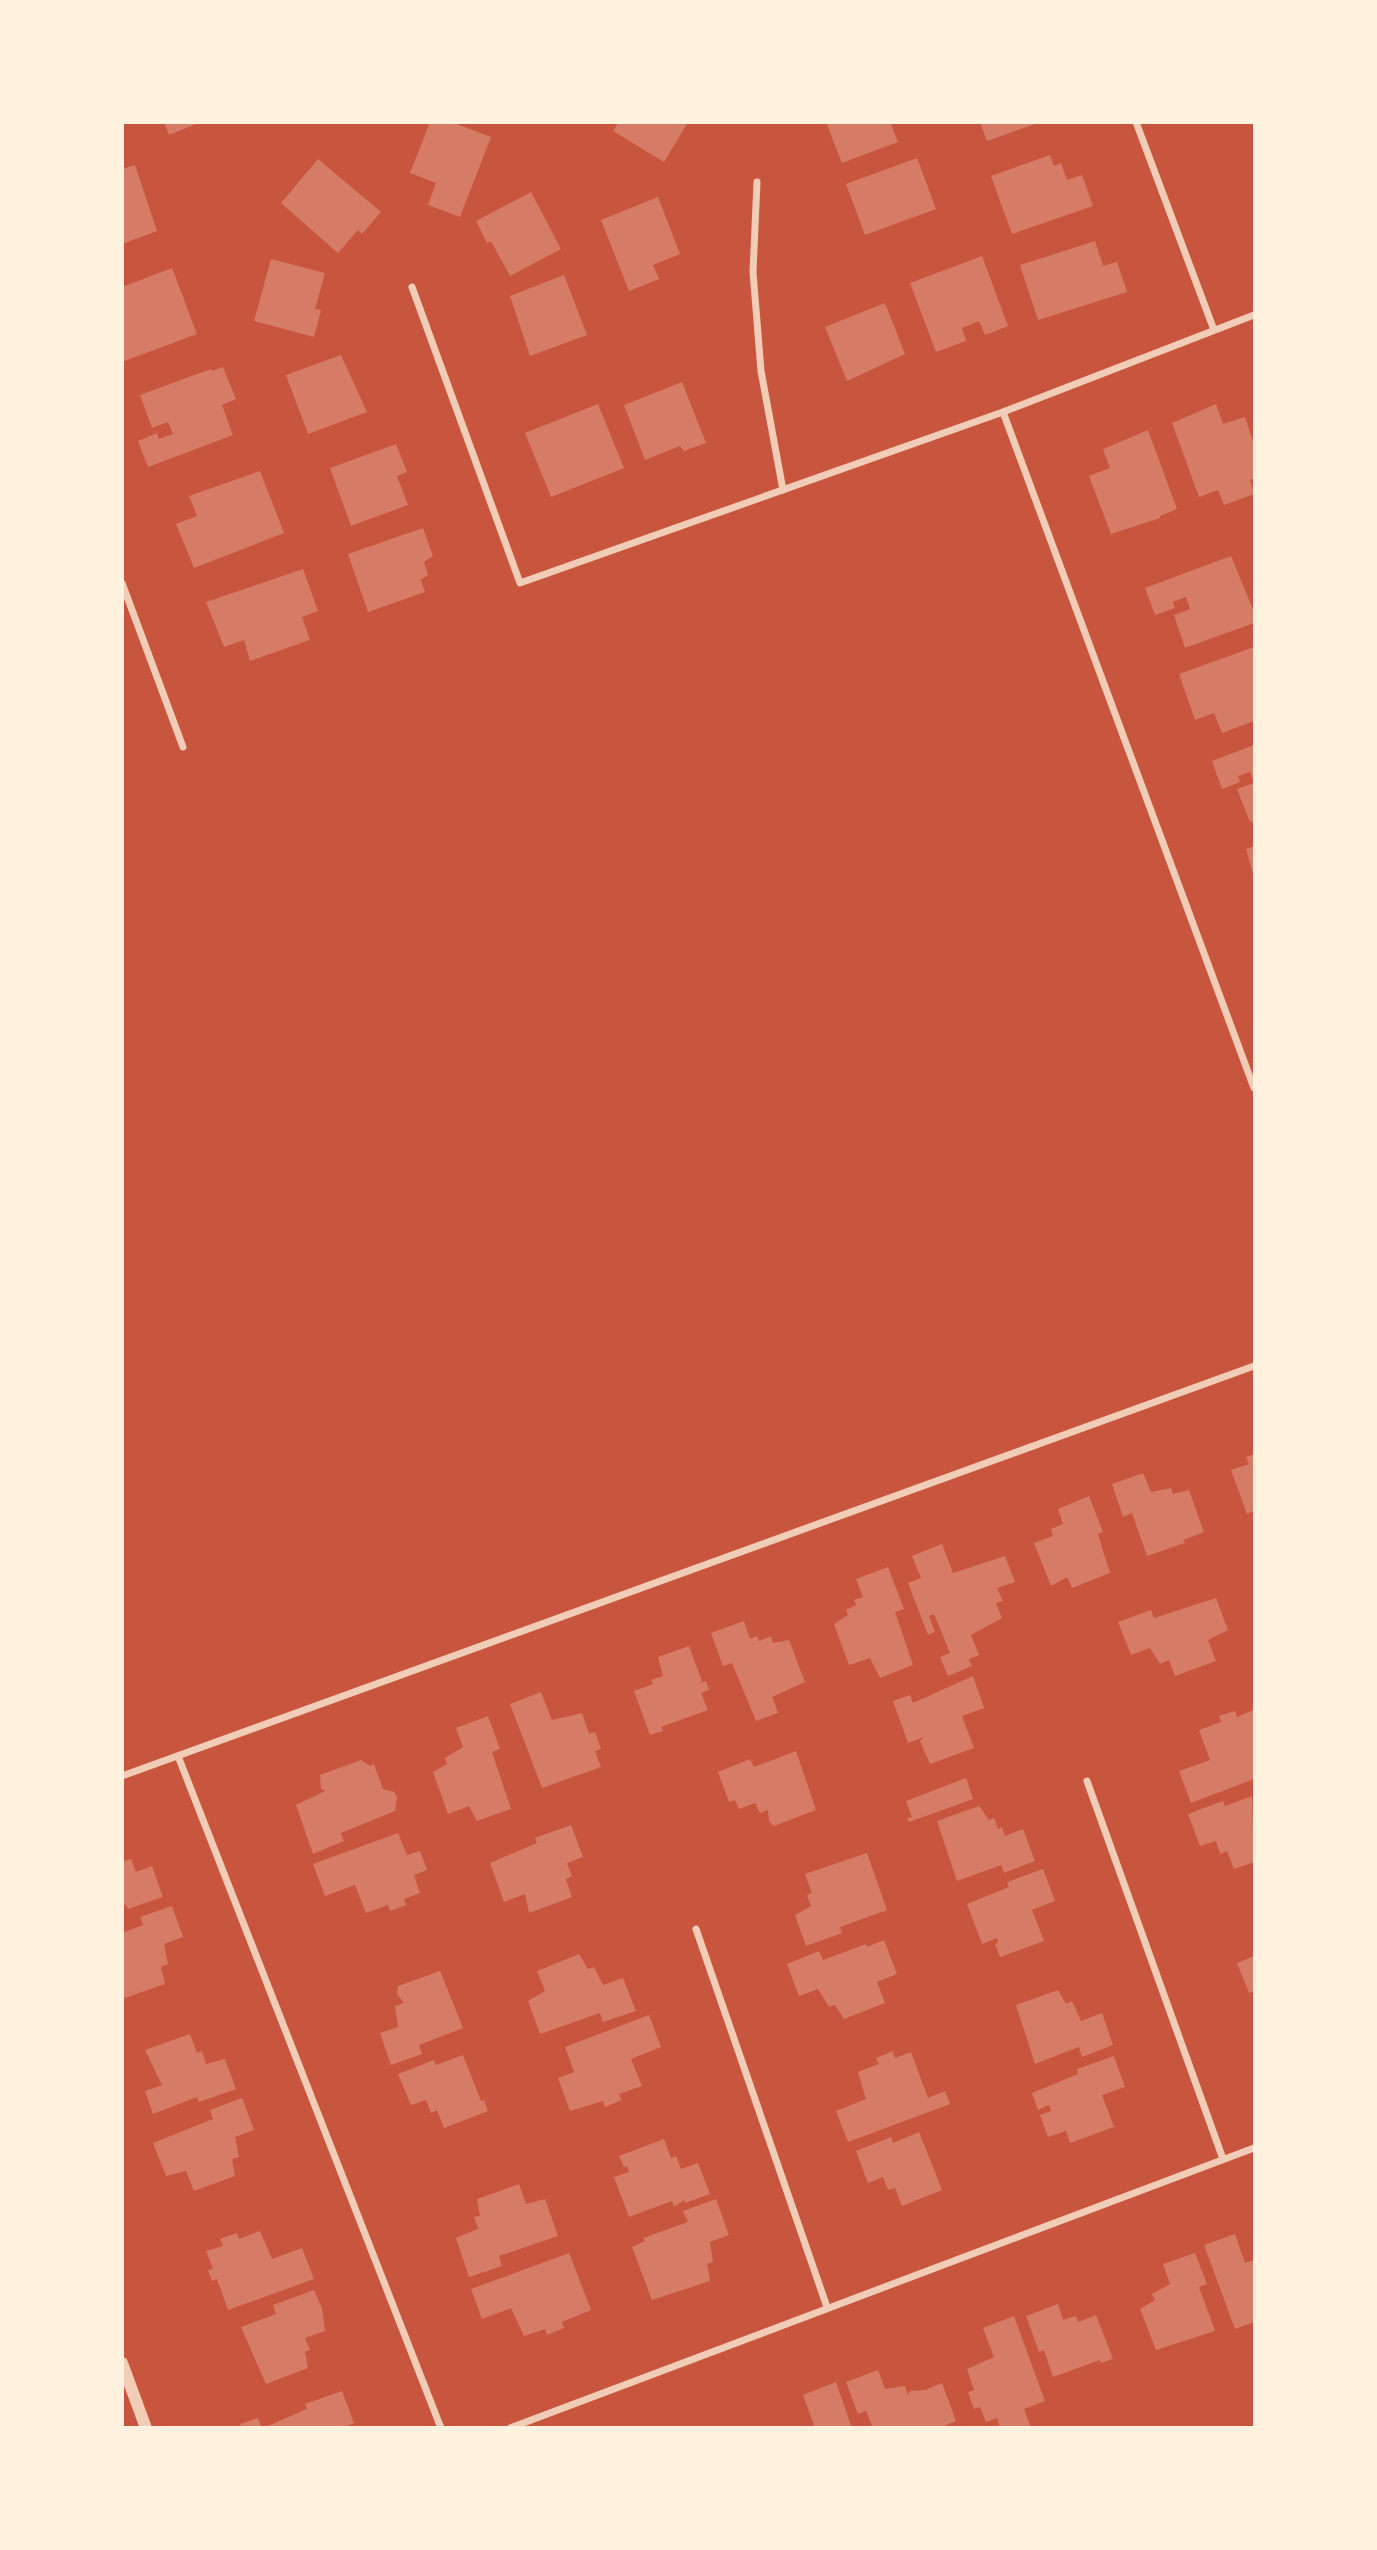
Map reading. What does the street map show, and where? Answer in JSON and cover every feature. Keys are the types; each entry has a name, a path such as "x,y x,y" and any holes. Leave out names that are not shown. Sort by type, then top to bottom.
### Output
{"street":[{"path":"1136,122 1214,330"},
{"path":"757,182 753,272 761,371 783,490"},
{"path":"412,287 520,583 1003,412 1255,315"},
{"path":"1003,412 1255,1088"},
{"path":"122,583 183,747"},
{"path":"122,1776 1255,1366"},
{"path":"178,1756 441,2427"},
{"path":"1087,1781 1223,2159"},
{"path":"696,1929 827,2307"},
{"path":"510,2427 1255,2148"},
{"path":"122,2363 146,2427"}],"building":[{"path":"164,122 198,122 198,123 169,135"},
{"path":"430,122 451,122 491,137 460,217 428,205 436,183 410,173"},
{"path":"619,122 688,122 664,162 613,131"},
{"path":"826,122 890,122 898,142 842,163"},
{"path":"980,122 1038,122 1038,123 987,141"},
{"path":"1050,155 1054,166 1061,163 1067,180 1082,175 1093,206 1012,234 991,176"},
{"path":"917,158 936,209 865,235 846,184"},
{"path":"318,159 381,212 362,234 358,230 338,253 281,203"},
{"path":"135,165 157,231 122,244 122,169"},
{"path":"531,192 561,249 510,276 491,241 487,243 476,221"},
{"path":"658,197 680,254 653,265 659,279 629,291 601,220"},
{"path":"1095,241 1103,266 1117,262 1127,292 1038,320 1020,265"},
{"path":"982,256 1008,326 985,335 979,321 962,328 966,341 936,352 910,283"},
{"path":"271,259 325,273 315,309 321,310 314,337 254,321"},
{"path":"172,268 197,334 122,362 122,287"},
{"path":"564,275 587,335 530,356 510,296"},
{"path":"885,303 905,354 847,381 825,327"},
{"path":"341,355 367,412 308,434 286,375"},
{"path":"223,367 236,399 222,405 233,435 148,467 138,441 157,433 159,439 173,434 168,422 152,428 140,395"},
{"path":"682,382 706,443 684,451 680,446 645,460 624,405"},
{"path":"598,404 624,468 551,497 525,433"},
{"path":"1216,404 1223,424 1245,417 1254,444 1254,478 1250,480 1254,494 1224,505 1218,490 1199,497 1172,423"},
{"path":"1148,430 1177,509 1160,518 1111,534 1089,476 1110,468 1103,449"},
{"path":"396,444 407,472 397,476 408,505 351,526 330,468"},
{"path":"260,471 284,533 194,568 176,524 197,516 189,496"},
{"path":"423,528 433,556 424,562 428,575 421,580 425,592 368,612 348,554"},
{"path":"1231,556 1254,612 1254,623 1185,648 1174,615 1190,609 1186,597 1173,602 1175,608 1155,615 1145,588"},
{"path":"303,569 318,611 302,617 310,640 250,661 244,640 224,647 206,602"},
{"path":"1254,647 1254,721 1222,733 1214,713 1195,720 1179,674"},
{"path":"1254,745 1254,783 1250,772 1238,776 1240,782 1222,789 1212,761"},
{"path":"1254,783 1254,821 1250,822 1237,789"},
{"path":"1254,846 1254,877 1246,849"},
{"path":"1254,1454 1254,1511 1247,1514 1231,1470 1249,1464 1246,1457"},
{"path":"1143,1473 1151,1492 1171,1488 1173,1494 1189,1490 1204,1532 1183,1540 1185,1543 1147,1556 1132,1513 1123,1517 1112,1484"},
{"path":"1089,1496 1103,1532 1098,1534 1110,1573 1072,1588 1067,1577 1051,1586 1034,1543 1053,1536 1051,1529 1063,1524 1058,1509"},
{"path":"942,1544 953,1573 1005,1556 1015,1582 997,1588 1003,1601 996,1603 1002,1618 971,1635 979,1655 969,1659 972,1666 948,1676 940,1657 950,1653 934,1614 929,1616 935,1632 928,1635 908,1583 921,1578 912,1556"},
{"path":"888,1567 904,1609 895,1612 913,1665 880,1678 870,1658 849,1665 834,1624 848,1615 846,1610 856,1605 854,1600 863,1597 856,1579"},
{"path":"1216,1598 1228,1630 1208,1640 1216,1661 1175,1676 1169,1660 1160,1664 1150,1648 1131,1655 1118,1622 1151,1610 1154,1618"},
{"path":"744,1621 750,1639 757,1636 759,1641 771,1636 773,1643 789,1640 805,1682 772,1697 778,1713 756,1721 732,1663 723,1666 711,1633"},
{"path":"689,1646 702,1681 698,1684 706,1681 709,1690 701,1693 708,1710 661,1727 663,1731 650,1735 634,1691 653,1684 651,1680 663,1676 658,1657"},
{"path":"973,1676 984,1708 962,1716 974,1748 930,1764 920,1741 924,1737 908,1743 893,1701 910,1695 913,1703"},
{"path":"541,1692 552,1720 582,1713 589,1734 595,1732 601,1749 595,1751 601,1767 542,1788 510,1704"},
{"path":"1253,1710 1254,1779 1191,1803 1179,1771 1210,1760 1199,1730 1221,1722 1219,1716 1235,1711 1237,1717"},
{"path":"488,1716 500,1749 492,1752 511,1809 477,1821 469,1806 448,1814 433,1772 447,1764 445,1758 463,1747 456,1728"},
{"path":"796,1751 816,1810 774,1826 769,1821 768,1810 760,1813 755,1803 739,1809 735,1800 729,1802 718,1772 750,1759 754,1767"},
{"path":"361,1760 370,1766 374,1764 383,1789 394,1792 397,1797 395,1811 341,1833 344,1841 313,1854 296,1805 325,1791 321,1789 320,1775"},
{"path":"966,1778 973,1799 909,1822 907,1818 912,1817 906,1801"},
{"path":"1252,1796 1254,1862 1234,1869 1227,1851 1220,1854 1216,1841 1200,1846 1188,1814 1223,1801 1225,1806"},
{"path":"979,1806 989,1820 994,1818 998,1829 1002,1827 1005,1836 1023,1829 1035,1861 1004,1873 1001,1865 957,1881 937,1821"},
{"path":"571,1825 583,1857 567,1863 572,1876 566,1879 572,1897 529,1913 525,1894 504,1902 490,1863 537,1843 535,1838"},
{"path":"398,1833 407,1855 420,1851 427,1870 414,1875 420,1893 404,1899 406,1905 390,1911 388,1905 366,1913 355,1885 325,1896 313,1864"},
{"path":"867,1853 887,1910 840,1927 842,1933 806,1946 795,1915 811,1906 807,1895 812,1893 805,1874"},
{"path":"131,1859 136,1872 152,1866 163,1897 128,1909 126,1905 122,1906 122,1862"},
{"path":"1043,1869 1055,1901 1032,1910 1044,1941 1000,1957 995,1944 998,1943 997,1938 982,1944 967,1904 1009,1887 1007,1882"},
{"path":"172,1906 183,1937 164,1944 168,1964 161,1967 165,1984 122,1999 122,1933 143,1925 140,1917"},
{"path":"884,1940 897,1974 877,1982 885,2003 844,2019 835,2005 829,2007 818,1989 799,1996 787,1964 819,1951 823,1960"},
{"path":"579,1954 588,1969 594,1967 603,1985 623,1978 636,2011 603,2022 600,2013 540,2034 528,2001 545,1991 537,1971"},
{"path":"1254,1956 1254,1991 1249,1993 1237,1963"},
{"path":"440,1971 463,2028 419,2045 422,2054 391,2065 380,2033 398,2027 395,2006 404,2003 397,1994 398,1986"},
{"path":"1058,1990 1066,2004 1072,2001 1081,2021 1102,2013 1113,2045 1082,2057 1079,2047 1035,2064 1016,2005"},
{"path":"649,2015 661,2047 631,2059 642,2086 619,2094 622,2100 605,2107 603,2101 570,2111 558,2078 574,2072 565,2047"},
{"path":"190,2034 197,2053 202,2051 206,2064 225,2059 236,2089 199,2102 197,2097 153,2114 145,2091 162,2085 145,2050"},
{"path":"893,2051 895,2058 911,2052 928,2098 945,2091 950,2104 848,2142 836,2111 866,2099 858,2072 879,2064 876,2058"},
{"path":"463,2055 481,2101 484,2100 488,2111 444,2128 437,2110 431,2113 426,2100 411,2105 398,2074 434,2060 436,2065"},
{"path":"1114,2056 1125,2087 1102,2095 1114,2127 1070,2143 1066,2131 1048,2137 1040,2115 1051,2111 1049,2105 1038,2110 1032,2093 1078,2074 1077,2069"},
{"path":"242,2098 254,2130 235,2137 239,2157 232,2159 235,2176 194,2191 186,2171 166,2176 153,2143 213,2119 210,2110"},
{"path":"919,2132 942,2190 902,2206 895,2188 888,2190 883,2177 868,2183 856,2151 891,2137 893,2143"},
{"path":"664,2139 671,2158 676,2156 681,2169 698,2163 710,2194 685,2203 684,2200 674,2207 672,2201 629,2217 614,2177 629,2172 619,2156"},
{"path":"519,2184 526,2204 545,2199 558,2236 499,2256 502,2266 469,2277 456,2238 478,2229 474,2217 480,2216 477,2199"},
{"path":"716,2199 729,2235 710,2242 713,2262 707,2264 710,2281 652,2300 632,2247 645,2241 643,2238 688,2222 683,2211"},
{"path":"260,2231 272,2259 302,2248 314,2279 228,2310 217,2279 212,2281 208,2270 213,2269 206,2251 223,2246 220,2239 237,2233 239,2239"},
{"path":"1235,2234 1245,2263 1254,2260 1254,2322 1235,2329 1204,2245"},
{"path":"569,2253 591,2310 562,2322 564,2328 547,2335 545,2329 524,2336 511,2308 482,2319 471,2289"},
{"path":"1195,2253 1207,2284 1199,2287 1215,2331 1156,2350 1140,2309 1155,2300 1152,2294 1170,2284 1163,2264"},
{"path":"314,2290 322,2308 325,2331 305,2338 310,2350 305,2351 308,2368 266,2384 241,2327 276,2314 273,2305"},
{"path":"1058,2304 1063,2320 1076,2316 1078,2322 1096,2315 1113,2359 1101,2363 1100,2360 1053,2377 1044,2350 1039,2352 1026,2316"},
{"path":"1014,2316 1045,2401 1024,2409 1031,2428 1000,2428 997,2418 986,2422 980,2407 974,2409 968,2392 974,2390 967,2369 994,2357 983,2328"},
{"path":"878,2370 885,2389 905,2386 908,2395 910,2391 925,2390 942,2383 956,2421 939,2428 873,2428 866,2411 858,2414 846,2382"},
{"path":"836,2382 852,2428 808,2428 814,2425 803,2395"},
{"path":"342,2391 354,2423 342,2428 263,2428 307,2409 305,2404"},
{"path":"258,2418 262,2428 242,2428 240,2424"}]}
